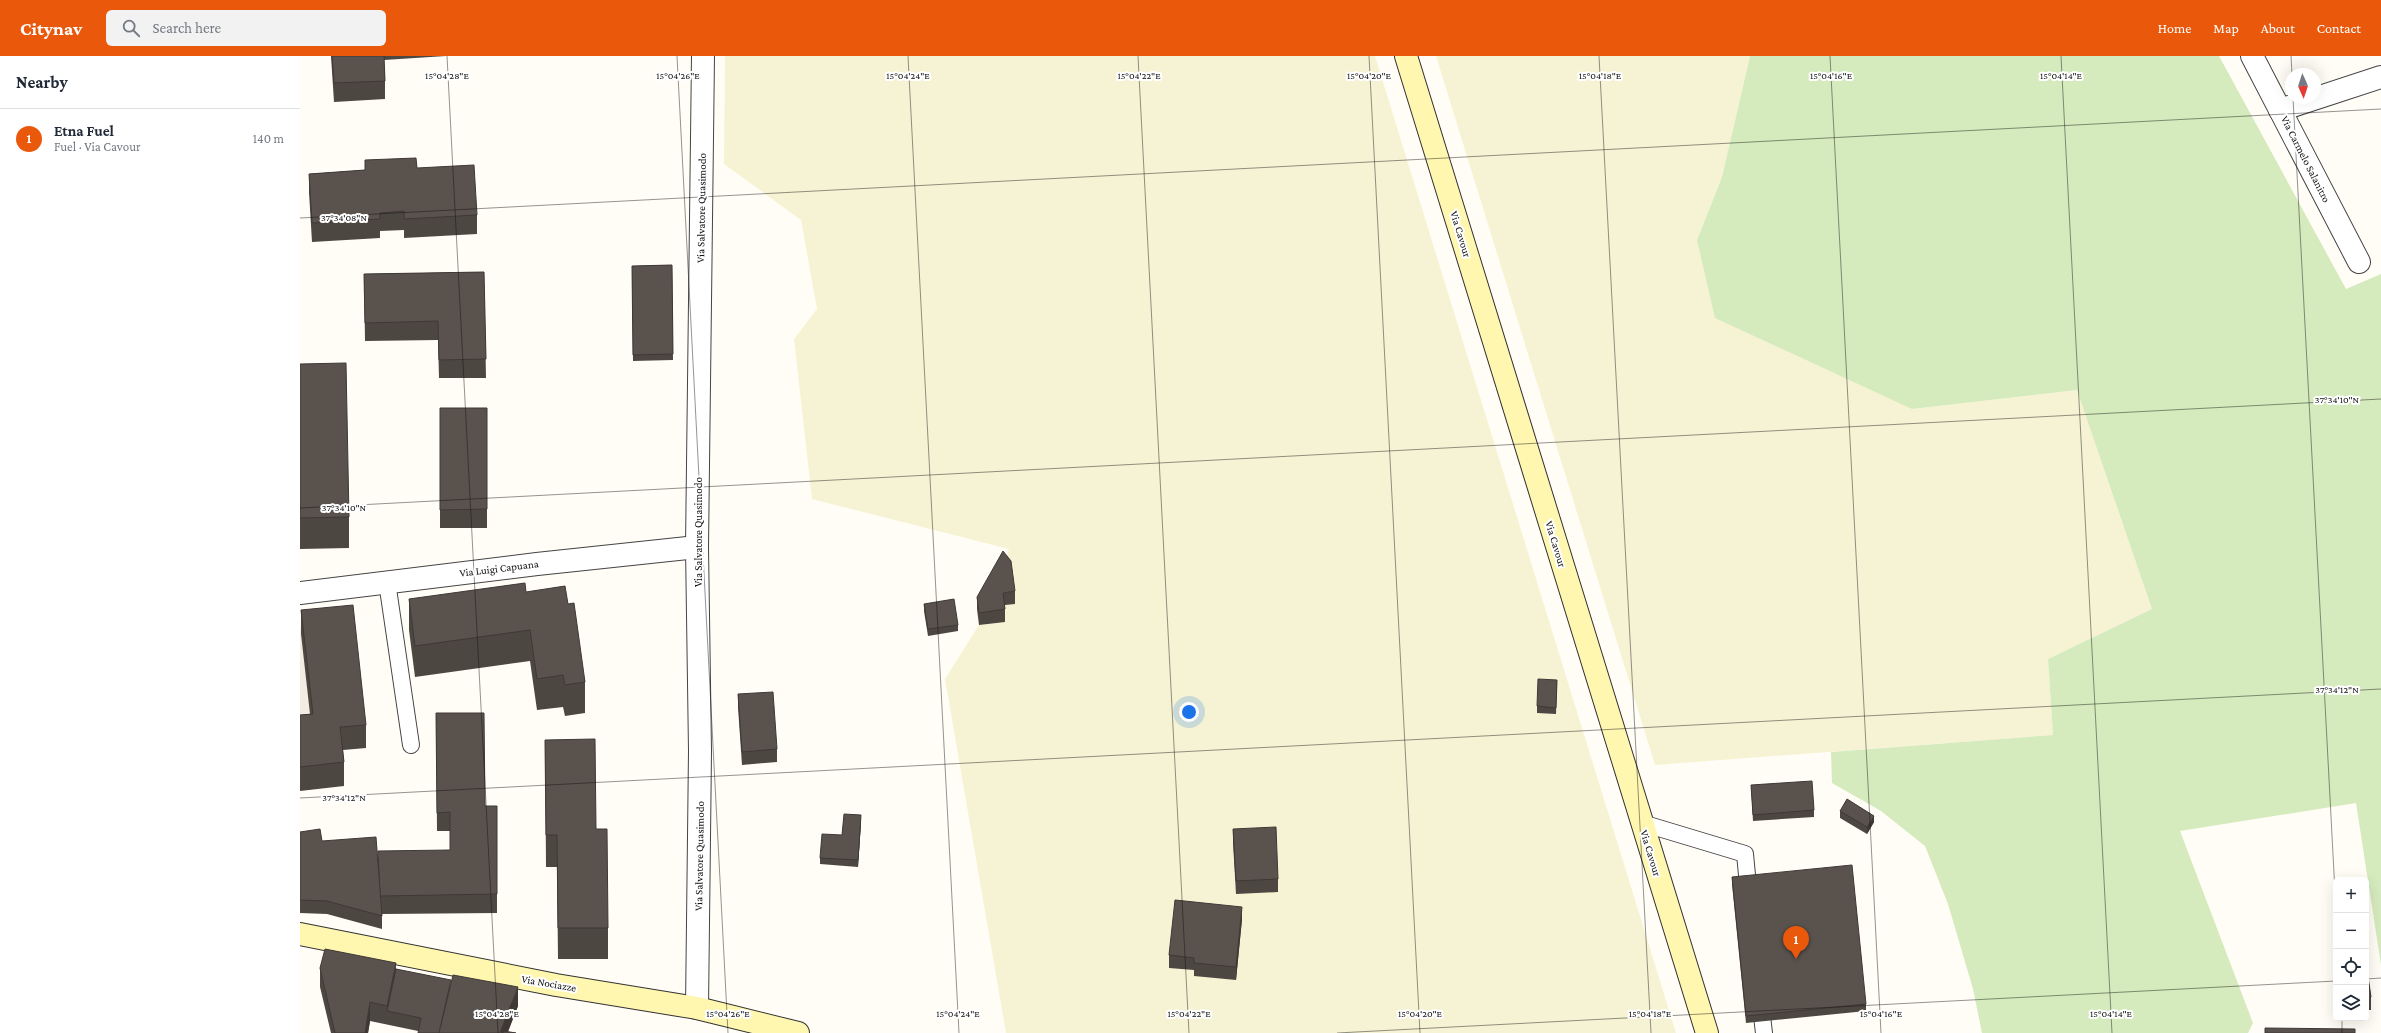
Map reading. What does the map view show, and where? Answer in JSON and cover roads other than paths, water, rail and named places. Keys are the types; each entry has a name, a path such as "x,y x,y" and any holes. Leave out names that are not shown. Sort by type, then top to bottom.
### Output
{"street":[{"name":"Via Salvatore Quasimodo","path":"698,1008 700,751 697,547 703,56"},
{"name":"Via Cavour","path":"1406,56 1706,1032"},
{"name":"Via Carmelo Salanitro","path":"2252,56 2359,262"},
{"path":"2280,110 2381,77"},
{"name":"Via Luigi Capuana","path":"300,593 537,564 697,547"},
{"name":"Via Nociazze","path":"300,934 556,985 698,1008 751,1027 798,1033"}],"lane":[{"path":"387,582 411,745"},
{"path":"1642,823 1745,854 1751,909"},
{"path":"1759,986 1764,1033"}],"place":[{"name":"Etna Fuel","path":"1796,959"}]}
